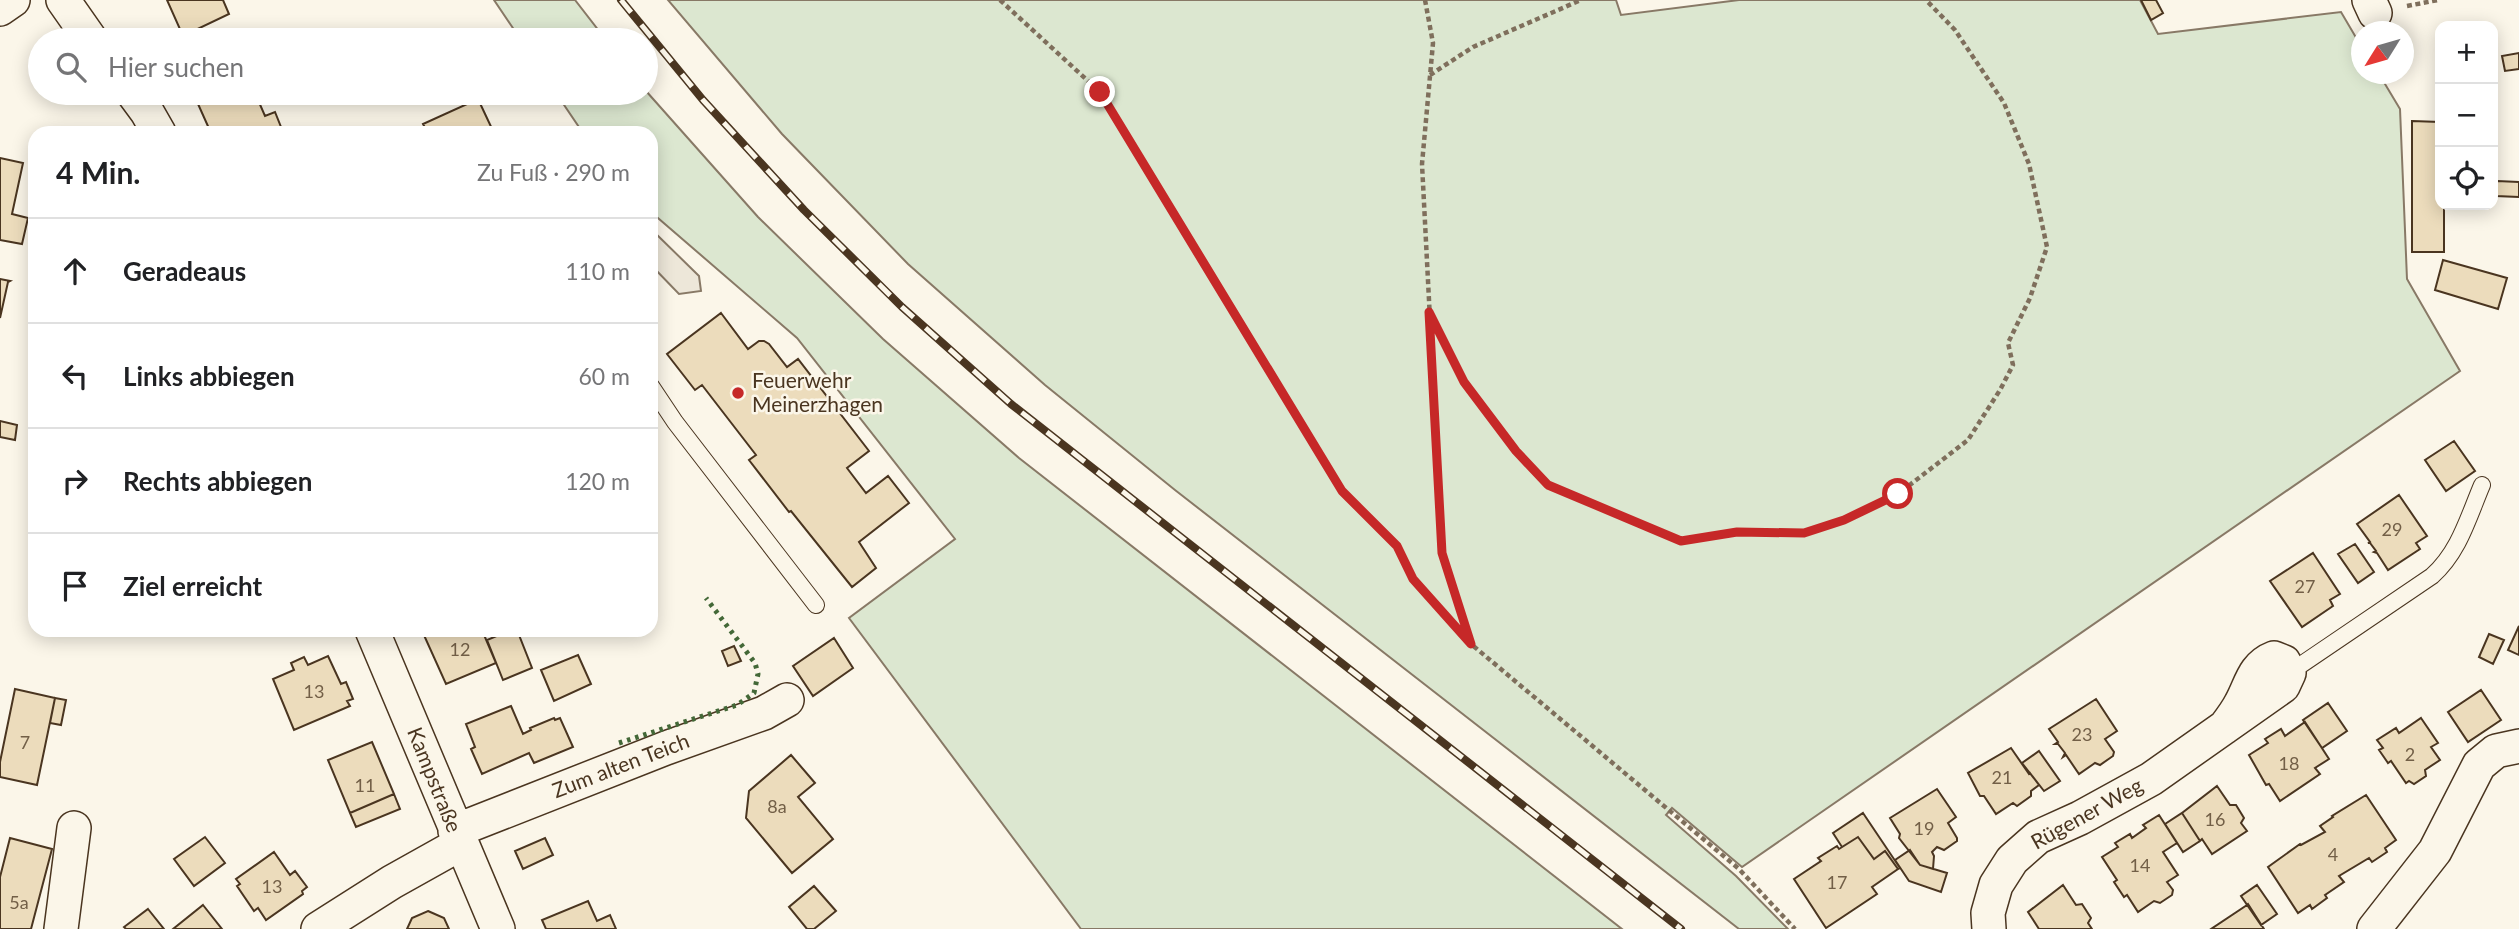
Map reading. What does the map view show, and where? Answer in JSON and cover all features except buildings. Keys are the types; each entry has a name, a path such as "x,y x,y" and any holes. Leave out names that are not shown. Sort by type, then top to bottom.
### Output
{"street":[{"path":"0,9 13,0"},
{"path":"63,0 83,28"},
{"path":"141,105 155,126"},
{"name":"Kampstraße","path":"375,637 498,929"},
{"name":"Rügener Weg","path":"1989,929 1988,913 1996,885 2012,860 2038,837 2080,818 2151,779 2283,686 2289,673"},
{"name":"Zum alten Teich","path":"318,929 458,837 667,748 764,713 786,700"},
{"path":"2374,929 2435,851 2479,765 2496,751 2519,746"},
{"path":"61,929 74,828"}],"lane":[{"path":"658,396 816,605"},
{"name":"Rügener Weg","path":"2289,673 2432,576 2445,564 2456,548 2482,485"}],"path":[{"path":"1000,0 1100,92 1342,491 1397,546 1413,579 1471,644 1739,869 1795,929"},
{"path":"1425,0 1433,43 1422,164 1442,553 1471,644"},
{"path":"1430,75 1473,47 1581,0"},
{"path":"1429,312 1464,382 1516,451 1548,485 1681,541 1737,532 1804,533 1844,520 1898,494 1968,440 2000,390 2013,365 2008,343 2030,298 2047,247 2029,164 2004,103 1955,30 1926,0"}],"green space":[{"path":"494,0 575,0 597,28 513,28"},
{"path":"668,0 1616,0 1621,15 1739,0 2140,0 2158,34 2341,12 2351,29 2351,84 2385,84 2400,109 2407,279 2460,371 1742,867 1672,808 1666,815 1736,876 1788,929 1739,929 1175,490 1045,385 908,264 782,134"},
{"path":"658,104 758,217 883,339 1019,458 1622,929 1081,929 849,618 955,539 797,338 658,218 658,126 578,126 564,105"}],"shaded area":[{"path":"658,236 699,276 701,291 679,294 658,272"}],"railway":[{"path":"621,0 644,28"},
{"path":"658,45 703,100 804,210 902,307 1011,404 1681,929"}],"hedge":[{"path":"619,743 737,705 754,693 758,674 755,663 706,598"}],"place":[{"name":"Feuerwehr Meinerzhagen","path":"738,393"}],"route":[{"path":"1100,92 1342,491 1397,546 1413,579 1471,644 1442,553 1429,312 1464,382 1516,451 1548,485 1681,541 1737,532 1804,533 1844,520 1898,494"}]}
